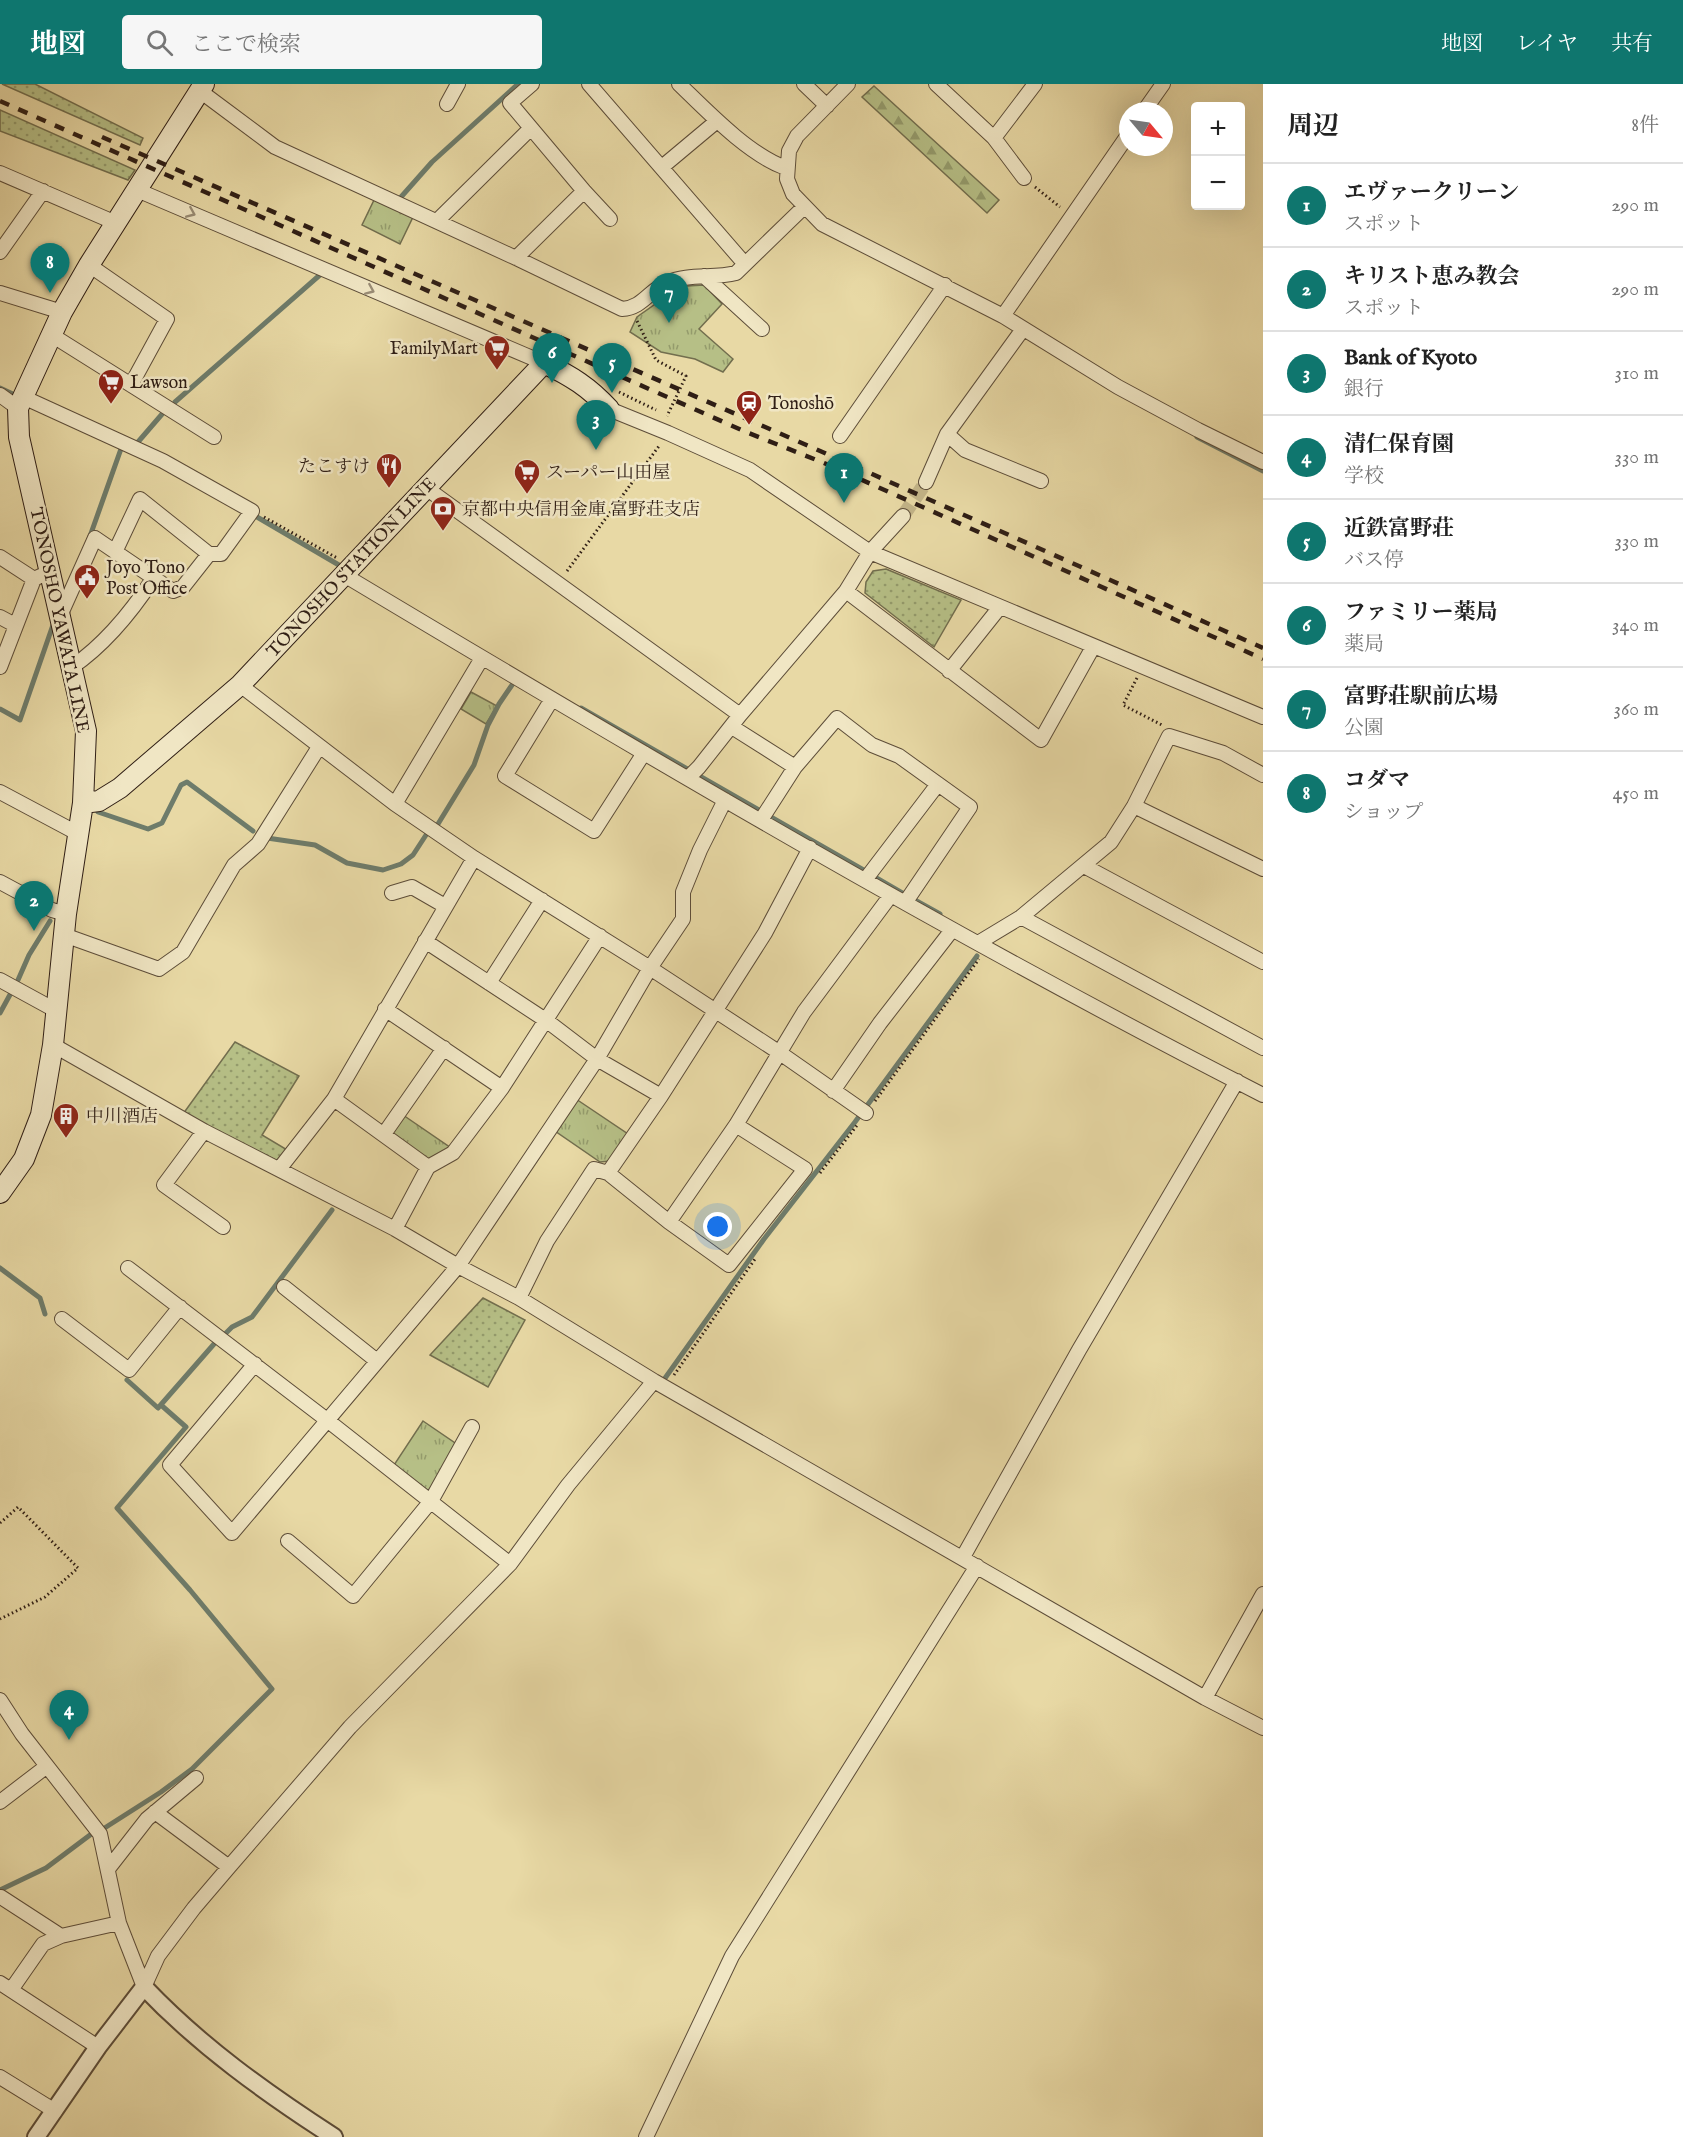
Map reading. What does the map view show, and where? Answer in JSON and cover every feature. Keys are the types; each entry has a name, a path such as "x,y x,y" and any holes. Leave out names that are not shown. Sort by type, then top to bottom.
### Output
{"main road":[{"name":"TONOSHO YAWATA LINE","path":"0,1193 24,1159 41,1115 53,1045 66,914 83,803 86,731 60,616 42,575 19,436 21,403 62,312 202,86"},
{"path":"543,363 570,376 592,391 609,409"},
{"name":"TONOSHO STATION LINE","path":"83,803 99,801 120,788 240,685 543,363"}],"street":[{"path":"447,104 458,84"},
{"path":"532,84 510,104 610,219"},
{"path":"590,84 744,263"},
{"path":"679,84 717,121 771,163 786,168"},
{"path":"804,84 827,106"},
{"path":"848,84 797,136 789,151 787,179 793,194 822,224 1003,316 1118,387 1263,462"},
{"path":"936,84 994,138 1024,178"},
{"path":"994,138 1035,84"},
{"path":"1150,102 1163,84"},
{"path":"202,86 275,147 622,309 631,309 665,283 692,275 723,276 736,273 804,207"},
{"path":"662,167 717,121"},
{"path":"437,221 531,128"},
{"path":"1003,316 1119,148"},
{"path":"0,173 116,223"},
{"path":"137,190 543,363"},
{"path":"0,252 43,191"},
{"path":"516,258 584,191"},
{"path":"89,265 167,319 131,386"},
{"path":"704,276 762,329"},
{"path":"840,436 945,285"},
{"path":"0,293 62,312"},
{"path":"926,482 947,434 1023,329"},
{"path":"51,334 214,437"},
{"path":"0,395 163,461 252,511 221,554 209,554 140,499 115,552"},
{"path":"609,409 750,470 870,552 1263,717"},
{"path":"947,434 964,450 1041,481"},
{"path":"426,488 557,584 795,767"},
{"path":"687,778 699,767 846,591 870,552 903,516"},
{"path":"60,616 95,538 173,591 183,587 209,554"},
{"path":"0,557 42,575 15,626 0,667"},
{"path":"348,571 482,658 952,930 1236,1082 1263,1094"},
{"path":"72,666 90,654 141,598 153,579"},
{"path":"846,591 1041,740 1093,646"},
{"path":"949,671 1000,607"},
{"path":"0,617 15,626"},
{"path":"395,804 482,658"},
{"path":"240,685 395,804 474,858 600,936 780,1053 864,1112"},
{"path":"552,699 505,776 594,831 644,753"},
{"path":"761,820 795,767 837,718 872,745 899,756 970,807 905,903"},
{"path":"983,946 1111,842 1134,806 1169,736 1223,753 1263,775"},
{"path":"64,935 159,969 183,952 234,865 258,844 319,747"},
{"path":"865,880 938,784"},
{"path":"0,792 77,833"},
{"path":"255,1364 170,1464 232,1533 458,1266 597,1059 650,968 683,919 683,892 700,850 725,800"},
{"path":"1134,806 1263,869"},
{"path":"608,1173 661,1096 765,933 810,848"},
{"path":"280,1168 334,1099 474,858"},
{"path":"1084,866 1263,962"},
{"path":"0,882 52,910 66,914"},
{"path":"392,893 412,887 445,906"},
{"path":"669,1222 736,1125 804,1012 891,895"},
{"path":"489,983 542,900"},
{"path":"1021,917 1263,1048"},
{"path":"833,1091 880,1023 952,930"},
{"path":"395,1229 428,1167 453,1153 502,1088 600,936"},
{"path":"425,940 547,1021 597,1059 661,1096"},
{"path":"0,980 55,1010"},
{"path":"385,1009 502,1088"},
{"path":"53,1045 204,1131 280,1168 519,1298 660,1384 1205,1698 1263,1728"},
{"path":"384,1134 444,1048"},
{"path":"963,1557 1078,1350 1236,1082"},
{"path":"334,1099 428,1167"},
{"path":"519,1298 547,1241 594,1169 608,1173 669,1222 729,1265 805,1169 736,1125"},
{"path":"204,1131 164,1185 223,1227"},
{"path":"128,1268 255,1364 510,1564"},
{"path":"284,1287 377,1361"},
{"path":"62,1319 129,1370 180,1308"},
{"path":"36,2137 98,2047 144,1987 158,1956 229,1867 350,1726 510,1564 568,1485 660,1384"},
{"path":"288,1541 353,1596 431,1502 472,1427"},
{"path":"646,2137 732,1956 977,1566"},
{"path":"1205,1698 1263,1594"},
{"path":"0,1700 22,1734 100,1834 119,1923 144,1987 167,2012 242,2075 334,2137"},
{"path":"0,1802 47,1766"},
{"path":"108,1869 147,1819 196,1778"},
{"path":"155,1812 229,1867"},
{"path":"1,1897 61,1936"},
{"path":"98,2047 5,1986 43,1944 61,1936 119,1923"},
{"path":"0,2077 55,2111"}],"path":[{"path":"1024,178 1071,216"},
{"path":"628,397 668,416 686,376 656,360 631,309"},
{"path":"557,584 668,433"},
{"path":"252,511 348,571"},
{"path":"1144,666 1123,705 1162,725 1169,736"},
{"path":"817,1177 983,946"},
{"path":"660,1384 761,1250"},
{"path":"0,1523 18,1506 78,1568 45,1597 0,1619"}],"green space":[{"path":"2,84 35,84 143,138 140,145"},
{"path":"874,86 999,200 987,213 862,97"},
{"path":"0,110 135,170 128,180 0,131"},
{"path":"375,198 413,217 400,244 362,225"},
{"path":"704,285 722,304 699,329 733,359 723,372 695,359 661,352 630,332 637,317 671,293 687,286"},
{"path":"886,569 961,600 934,647 865,593 866,582 873,571"},
{"path":"471,692 497,706 486,724 461,709"},
{"path":"235,1042 299,1076 262,1135 289,1151 282,1163 183,1114"},
{"path":"576,1099 628,1134 610,1161 600,1162 555,1131"},
{"path":"403,1115 451,1148 426,1160 389,1135"},
{"path":"483,1298 525,1320 488,1387 430,1355"},
{"path":"423,1421 458,1445 429,1493 394,1465"}],"waterway":[{"path":"401,197 432,162 518,84"},
{"path":"175,402 321,274"},
{"path":"0,388 17,396"},
{"path":"138,442 163,413"},
{"path":"1197,437 1263,471"},
{"path":"89,539 122,446"},
{"path":"257,517 344,568"},
{"path":"0,709 20,720 54,622"},
{"path":"438,824 474,765 488,725 512,685"},
{"path":"581,708 867,872"},
{"path":"98,812 148,829 162,823 181,785 187,782 253,831"},
{"path":"267,838 315,845 347,863 383,870 401,864 413,855 426,835"},
{"path":"873,876 904,894"},
{"path":"913,899 940,914"},
{"path":"18,980 29,955 50,921"},
{"path":"663,1381 764,1239 855,1122 977,956"},
{"path":"0,1013 12,991"},
{"path":"225,1334 232,1327 252,1317 332,1210"},
{"path":"0,1268 40,1298 45,1314"},
{"path":"127,1380 158,1408 214,1344"},
{"path":"103,1829 192,1769 272,1689 190,1590 117,1508 186,1427 161,1405"},
{"path":"0,1890 46,1868 90,1835"}],"tunnel":[{"path":"903,516 926,482"}],"railway":[{"path":"0,101 746,432 824,463 1263,659"},
{"path":"102,137 827,454 1263,648"}],"place":[{"name":"コダマ","path":"50,293"},
{"name":"富野荘駅前広場","path":"669,323"},
{"name":"FamilyMart","path":"497,371"},
{"name":"ファミリー薬局","path":"552,383"},
{"name":"近鉄富野荘","path":"612,393"},
{"name":"Lawson","path":"111,405"},
{"name":"Tonoshō","path":"749,426"},
{"name":"Bank of Kyoto","path":"596,450"},
{"name":"たこすけ","path":"389,489"},
{"name":"スーパー山田屋","path":"527,495"},
{"name":"エヴァークリーン","path":"844,503"},
{"name":"京都中央信用金庫 富野荘支店","path":"443,532"},
{"name":"Joyo Tono Post Office","path":"87,600"},
{"name":"キリスト恵み教会","path":"34,931"},
{"name":"中川酒店","path":"66,1139"},
{"name":"清仁保育園","path":"69,1740"}]}
